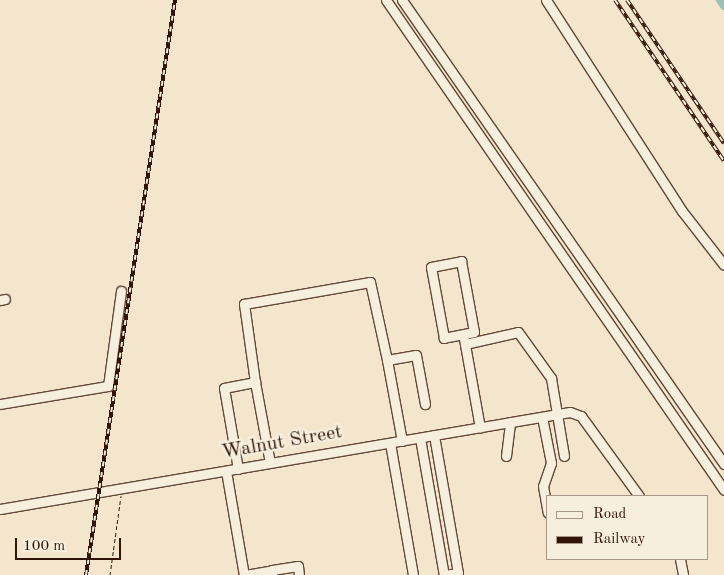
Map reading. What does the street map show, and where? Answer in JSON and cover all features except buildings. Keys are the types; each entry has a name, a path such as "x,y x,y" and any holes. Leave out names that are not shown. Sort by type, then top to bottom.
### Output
{"street":[{"path":"386,0 724,490"},
{"path":"402,0 724,464"},
{"path":"546,0 682,211 724,266"},
{"path":"462,262 474,332 464,334 444,338 431,267 462,262"},
{"path":"270,463 255,382 244,304 370,282 402,441"},
{"path":"0,404 108,386 121,290"},
{"path":"465,344 518,332 551,378 564,456"},
{"path":"464,334 480,428"},
{"path":"387,360 416,355 425,404"},
{"path":"238,468 224,388 255,382"},
{"name":"Walnut Street","path":"0,509 570,412 581,416 638,495"},
{"path":"542,417 551,463 543,486 546,502"},
{"path":"506,456 510,422"},
{"path":"420,438 444,575 458,572 434,435"},
{"path":"390,443 413,575"},
{"path":"226,471 244,575 272,573 298,566 299,575"},
{"path":"431,501 445,499"},
{"path":"680,560 683,575"}],"path":[{"path":"110,575 122,488"}],"waterway":[{"path":"720,0 724,6"}],"railway":[{"path":"86,575 175,0"},
{"path":"615,0 724,161"},
{"path":"627,0 724,143"}]}
